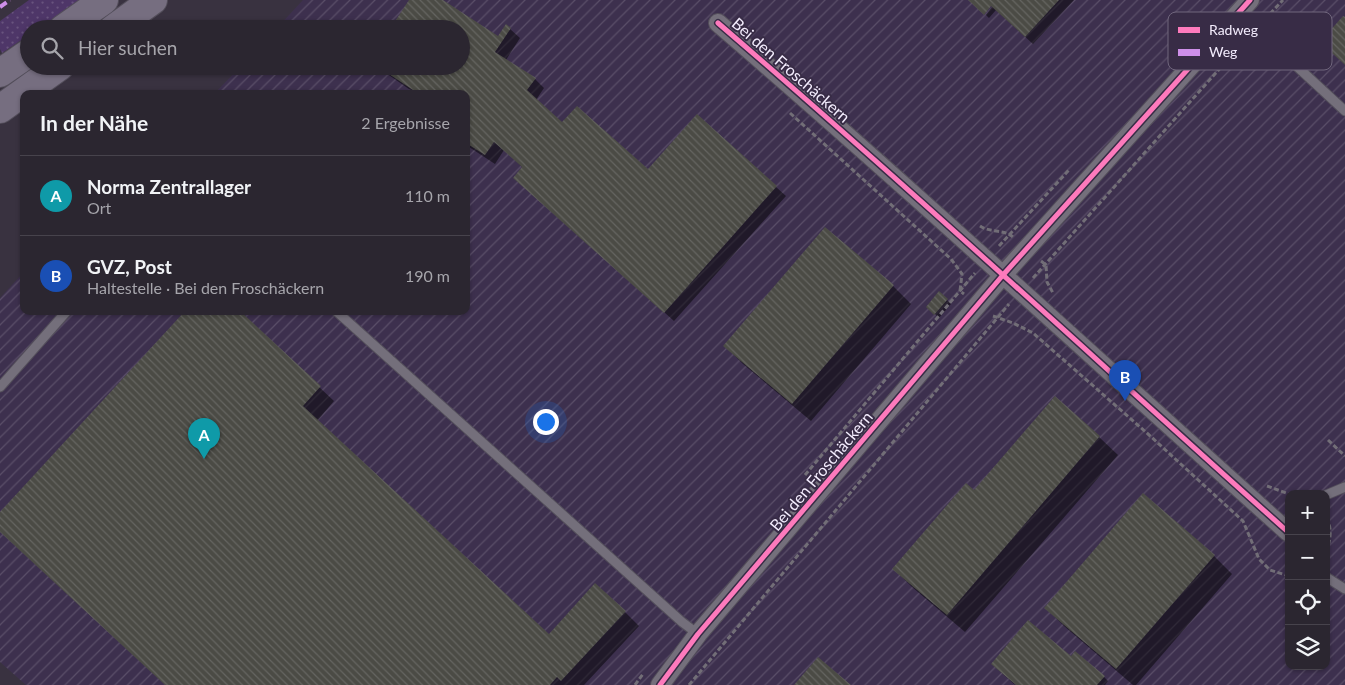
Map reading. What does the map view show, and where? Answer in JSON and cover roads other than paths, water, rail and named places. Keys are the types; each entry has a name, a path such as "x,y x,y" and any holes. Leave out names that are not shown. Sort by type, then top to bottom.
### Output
{"highway":[{"path":"76,20 104,0"},
{"path":"125,20 153,0"},
{"path":"0,73 20,59"},
{"path":"27,90 47,75"},
{"path":"0,109 20,95"}],"street":[{"name":"Bei den Froschäckern","path":"718,23 1021,290 1097,361 1285,529"},
{"name":"Bei den Froschäckern","path":"660,685 698,634 1003,275 1187,70"}],"lane":[{"path":"1300,70 1345,111"},
{"path":"0,387 63,315"},
{"path":"340,315 698,634"},
{"path":"1330,494 1345,487"},
{"path":"1330,580 1345,589"}],"place":[{"name":"GVZ, Post","path":"1125,401"},
{"name":"Norma Zentrallager","path":"204,459"}]}
